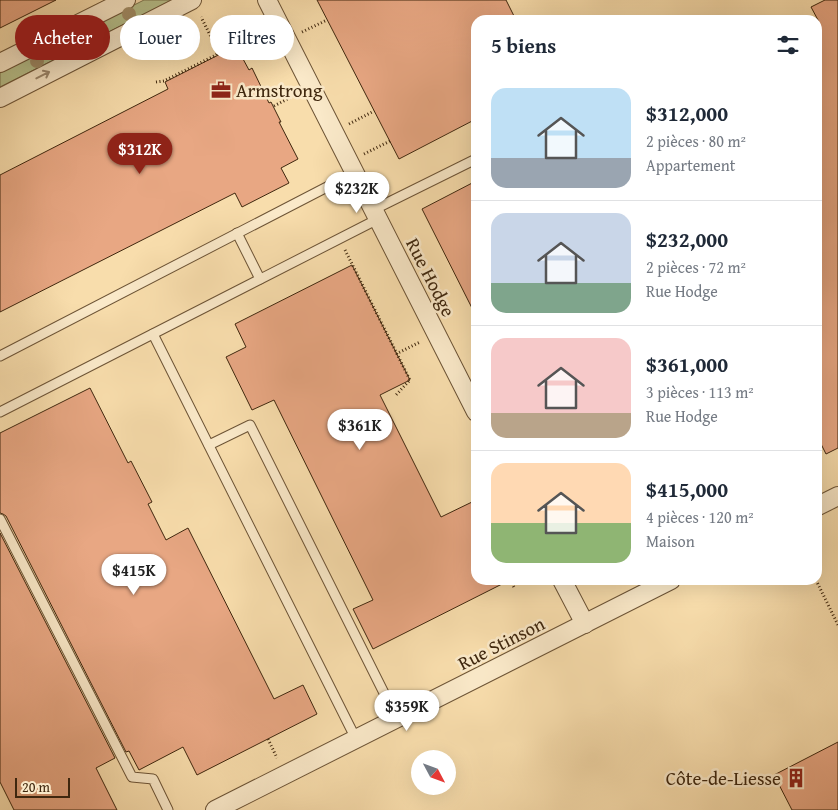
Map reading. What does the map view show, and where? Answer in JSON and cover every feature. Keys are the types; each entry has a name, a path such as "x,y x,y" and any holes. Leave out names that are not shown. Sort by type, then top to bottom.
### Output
{"street":[{"path":"0,63 126,0"},
{"path":"0,98 192,0"},
{"name":"Rue Hodge","path":"267,0 471,402"},
{"path":"822,504 838,496"},
{"path":"565,585 585,624"},
{"name":"Rue Stinson","path":"215,810 661,585"}],"lane":[{"path":"0,412 260,279 471,161"},
{"path":"0,356 354,173"},
{"path":"237,233 260,279"},
{"path":"153,334 356,740"},
{"path":"209,445 250,425 397,719"},
{"path":"0,519 132,776 153,779 168,810"}],"path":[{"path":"156,82 164,81 216,55 218,51 201,17"},
{"path":"302,32 327,20"},
{"path":"274,106 297,94"},
{"path":"349,124 374,111"},
{"path":"364,154 390,141"},
{"path":"352,265 410,380 395,396"},
{"path":"396,354 422,341"},
{"path":"818,585 838,625"},
{"path":"268,739 277,758"}],"green space":[{"path":"144,0 172,0 142,15 120,15 120,26 110,31 110,17"},
{"path":"26,60 53,60 0,87 0,73"}],"building":[{"path":"0,0 56,0 26,15 15,15 15,20 0,28"},
{"path":"317,0 506,0 514,15 471,15 471,122 399,159"},
{"path":"825,0 838,0 838,448 826,454 822,446 822,15 815,15 811,7"},
{"path":"210,59 244,60 249,70 252,68 269,103 271,102 298,159 281,168 289,183 242,207 235,193 0,312 0,175 168,89 165,82"},
{"path":"471,184 471,306 422,209"},
{"path":"352,265 410,380 380,395 441,517 471,502 471,585 500,585 373,649 353,609 373,600 274,400 252,410 226,357 246,347 235,324"},
{"path":"90,388 128,463 131,461 152,502 148,504 166,540 188,528 274,699 303,685 317,714 197,775 183,747 139,770 129,751 126,752 6,516 0,513 0,433"},
{"path":"0,533 115,758 96,768 117,810 14,810 0,782"},
{"name":"Côte-de-Liesse","path":"838,742 838,810 792,810 774,775"}],"place":[{"name":"Armstrong","path":"221,90"},
{"name":"Côte-de-Liesse","path":"796,778"}]}
